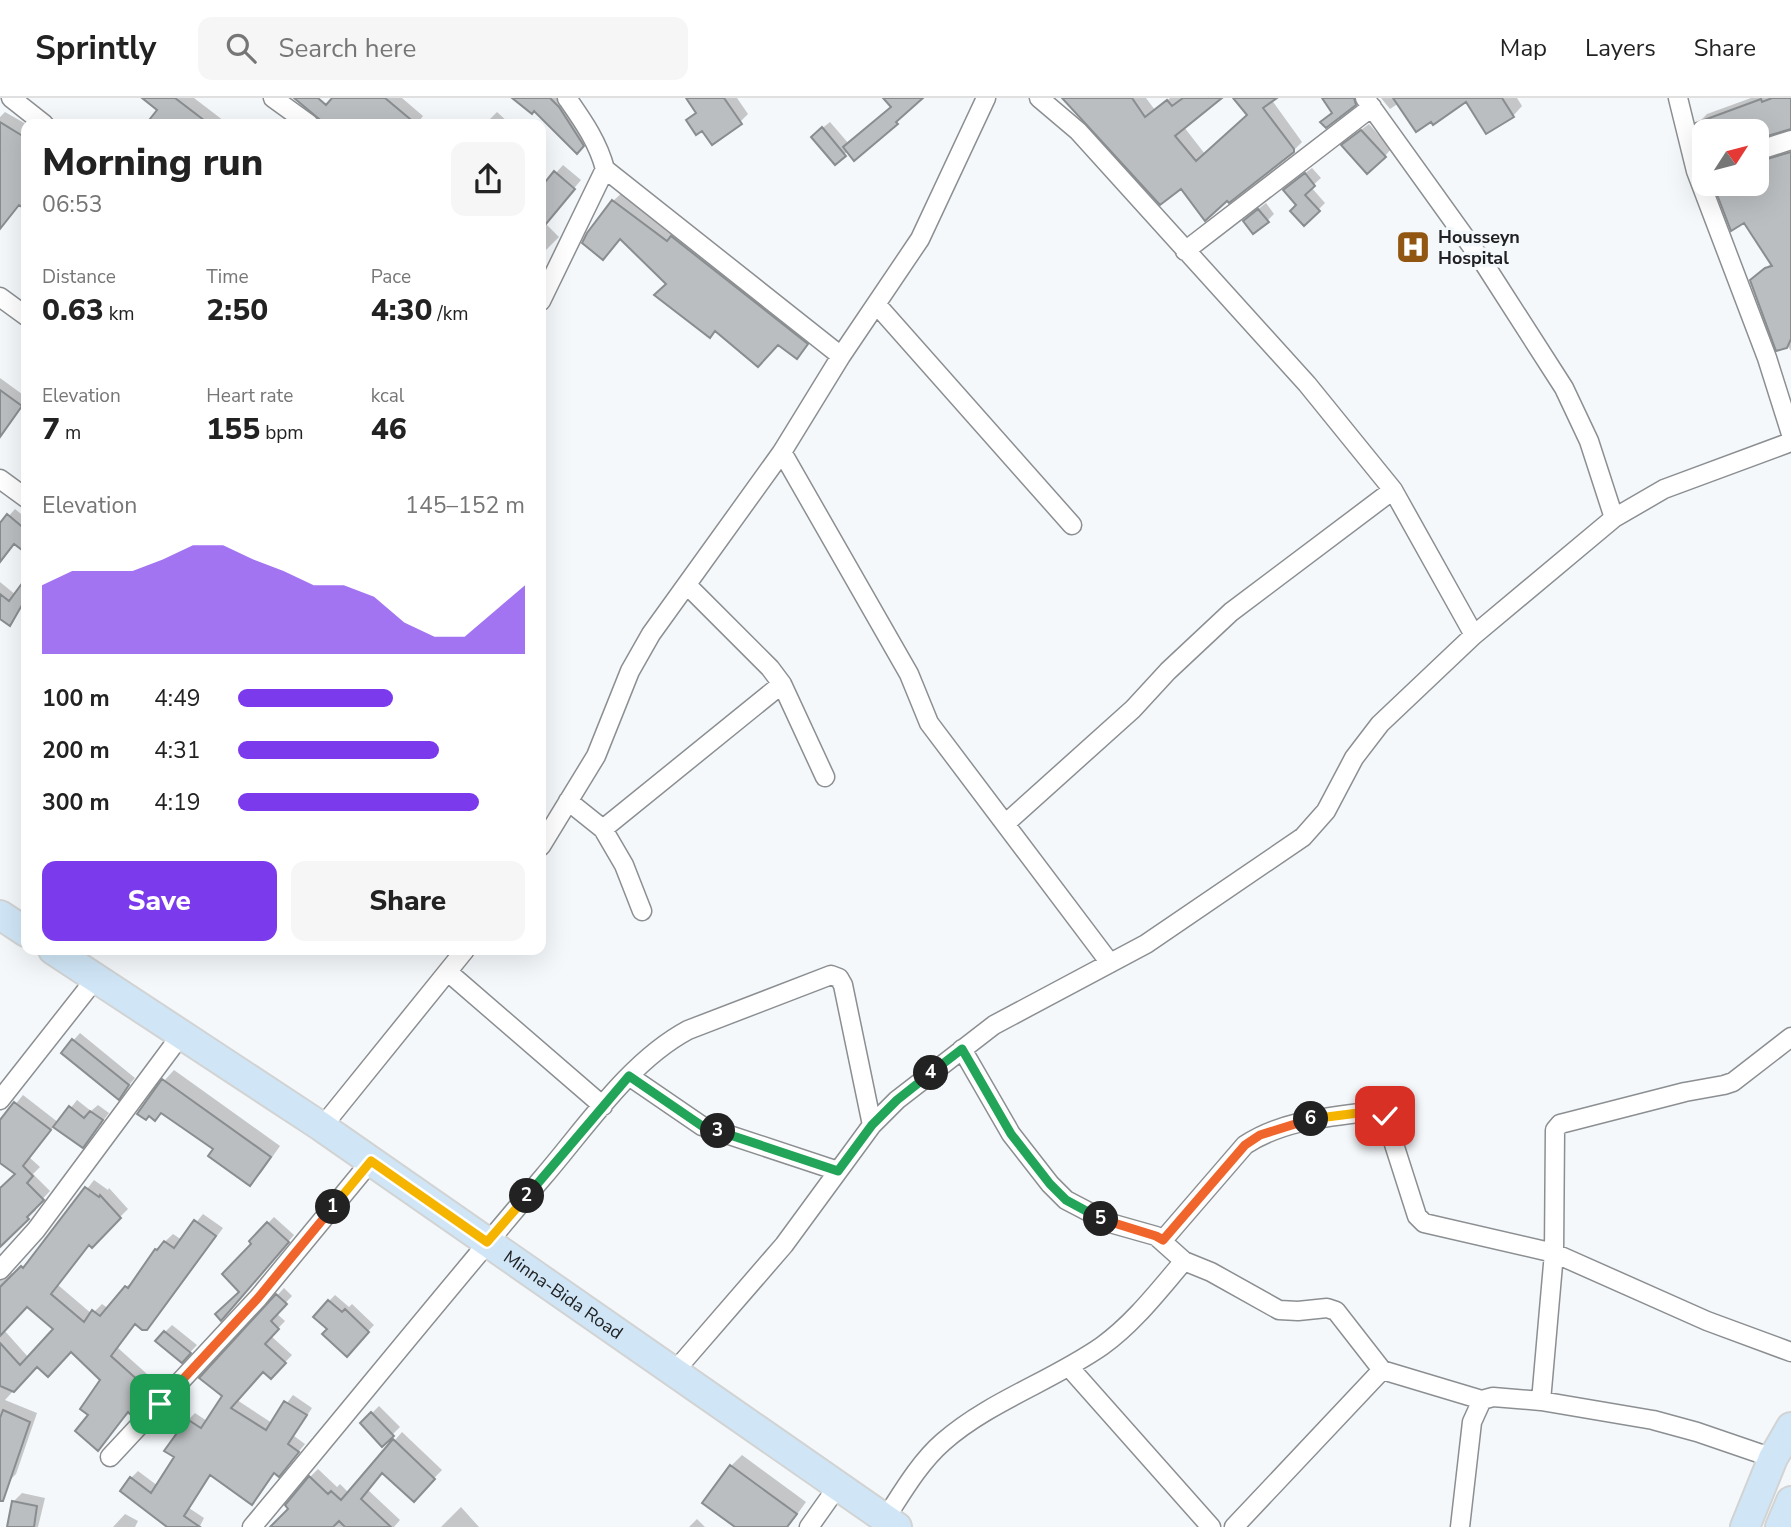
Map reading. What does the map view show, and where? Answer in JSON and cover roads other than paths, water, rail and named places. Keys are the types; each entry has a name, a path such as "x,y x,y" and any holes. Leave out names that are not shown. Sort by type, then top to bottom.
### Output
{"main road":[{"path":"0,915 21,929"},
{"name":"Minna-Bida Road","path":"61,955 323,1127 891,1523"},
{"path":"1745,1527 1773,1458 1791,1427"},
{"path":"1780,1527 1791,1501"}],"street":[{"path":"11,98 38,119"},
{"path":"273,98 302,119"},
{"path":"568,98 596,142 605,169 841,356"},
{"path":"546,838 596,756 630,671 651,634 782,452 841,356 920,239 986,98"},
{"path":"1039,98 1078,131 1307,384 1392,490 1474,635"},
{"path":"1678,98 1692,144"},
{"path":"1185,251 1368,103 1485,265 1564,388 1589,441 1614,518"},
{"path":"1769,147 1791,141"},
{"path":"546,291 605,169"},
{"path":"1709,196 1791,434"},
{"path":"0,297 21,312"},
{"path":"877,305 1072,525"},
{"path":"674,1372 784,1245 872,1125 897,1100 994,1025 1146,944 1303,837 1325,811 1354,758 1380,724 1474,635 1614,518 1664,489 1791,442"},
{"path":"782,452 909,674 929,723 1110,963"},
{"path":"0,479 21,494"},
{"path":"1005,824 1124,718 1168,671 1231,612 1392,490"},
{"path":"687,585 770,668 782,684 825,777"},
{"path":"603,829 782,684"},
{"path":"568,802 603,829 624,865 642,911"},
{"path":"323,1127 462,955"},
{"path":"447,972 603,1106"},
{"path":"252,1527 603,1106 629,1076 671,1039 831,975 839,978 843,985 872,1125"},
{"path":"0,1100 96,978"},
{"path":"0,1270 36,1230 181,1035"},
{"path":"1541,1401 1554,1253 1555,1130 1560,1124 1733,1082 1791,1037"},
{"path":"962,1049 1011,1134 1066,1200 1110,1223 1156,1236 1184,1261 1211,1272 1279,1310 1327,1308 1336,1311 1382,1370 1482,1400 1493,1397 1541,1401 1654,1420 1773,1458"},
{"path":"629,1076 702,1126 838,1171"},
{"path":"1163,1240 1245,1145 1260,1135 1308,1119 1381,1112 1385,1116 1417,1216 1424,1223 1554,1253 1707,1321 1791,1352"},
{"path":"110,1457 258,1298 371,1161"},
{"path":"891,1523 921,1466 942,1443 970,1422 1105,1344 1142,1309 1184,1261"},
{"path":"1069,1367 1211,1527"},
{"path":"1234,1527 1382,1370"},
{"path":"1460,1527 1472,1422 1482,1400"},
{"path":"809,1527 838,1486"}],"place":[{"name":"Housseyn Hospital","path":"1413,247"}]}
